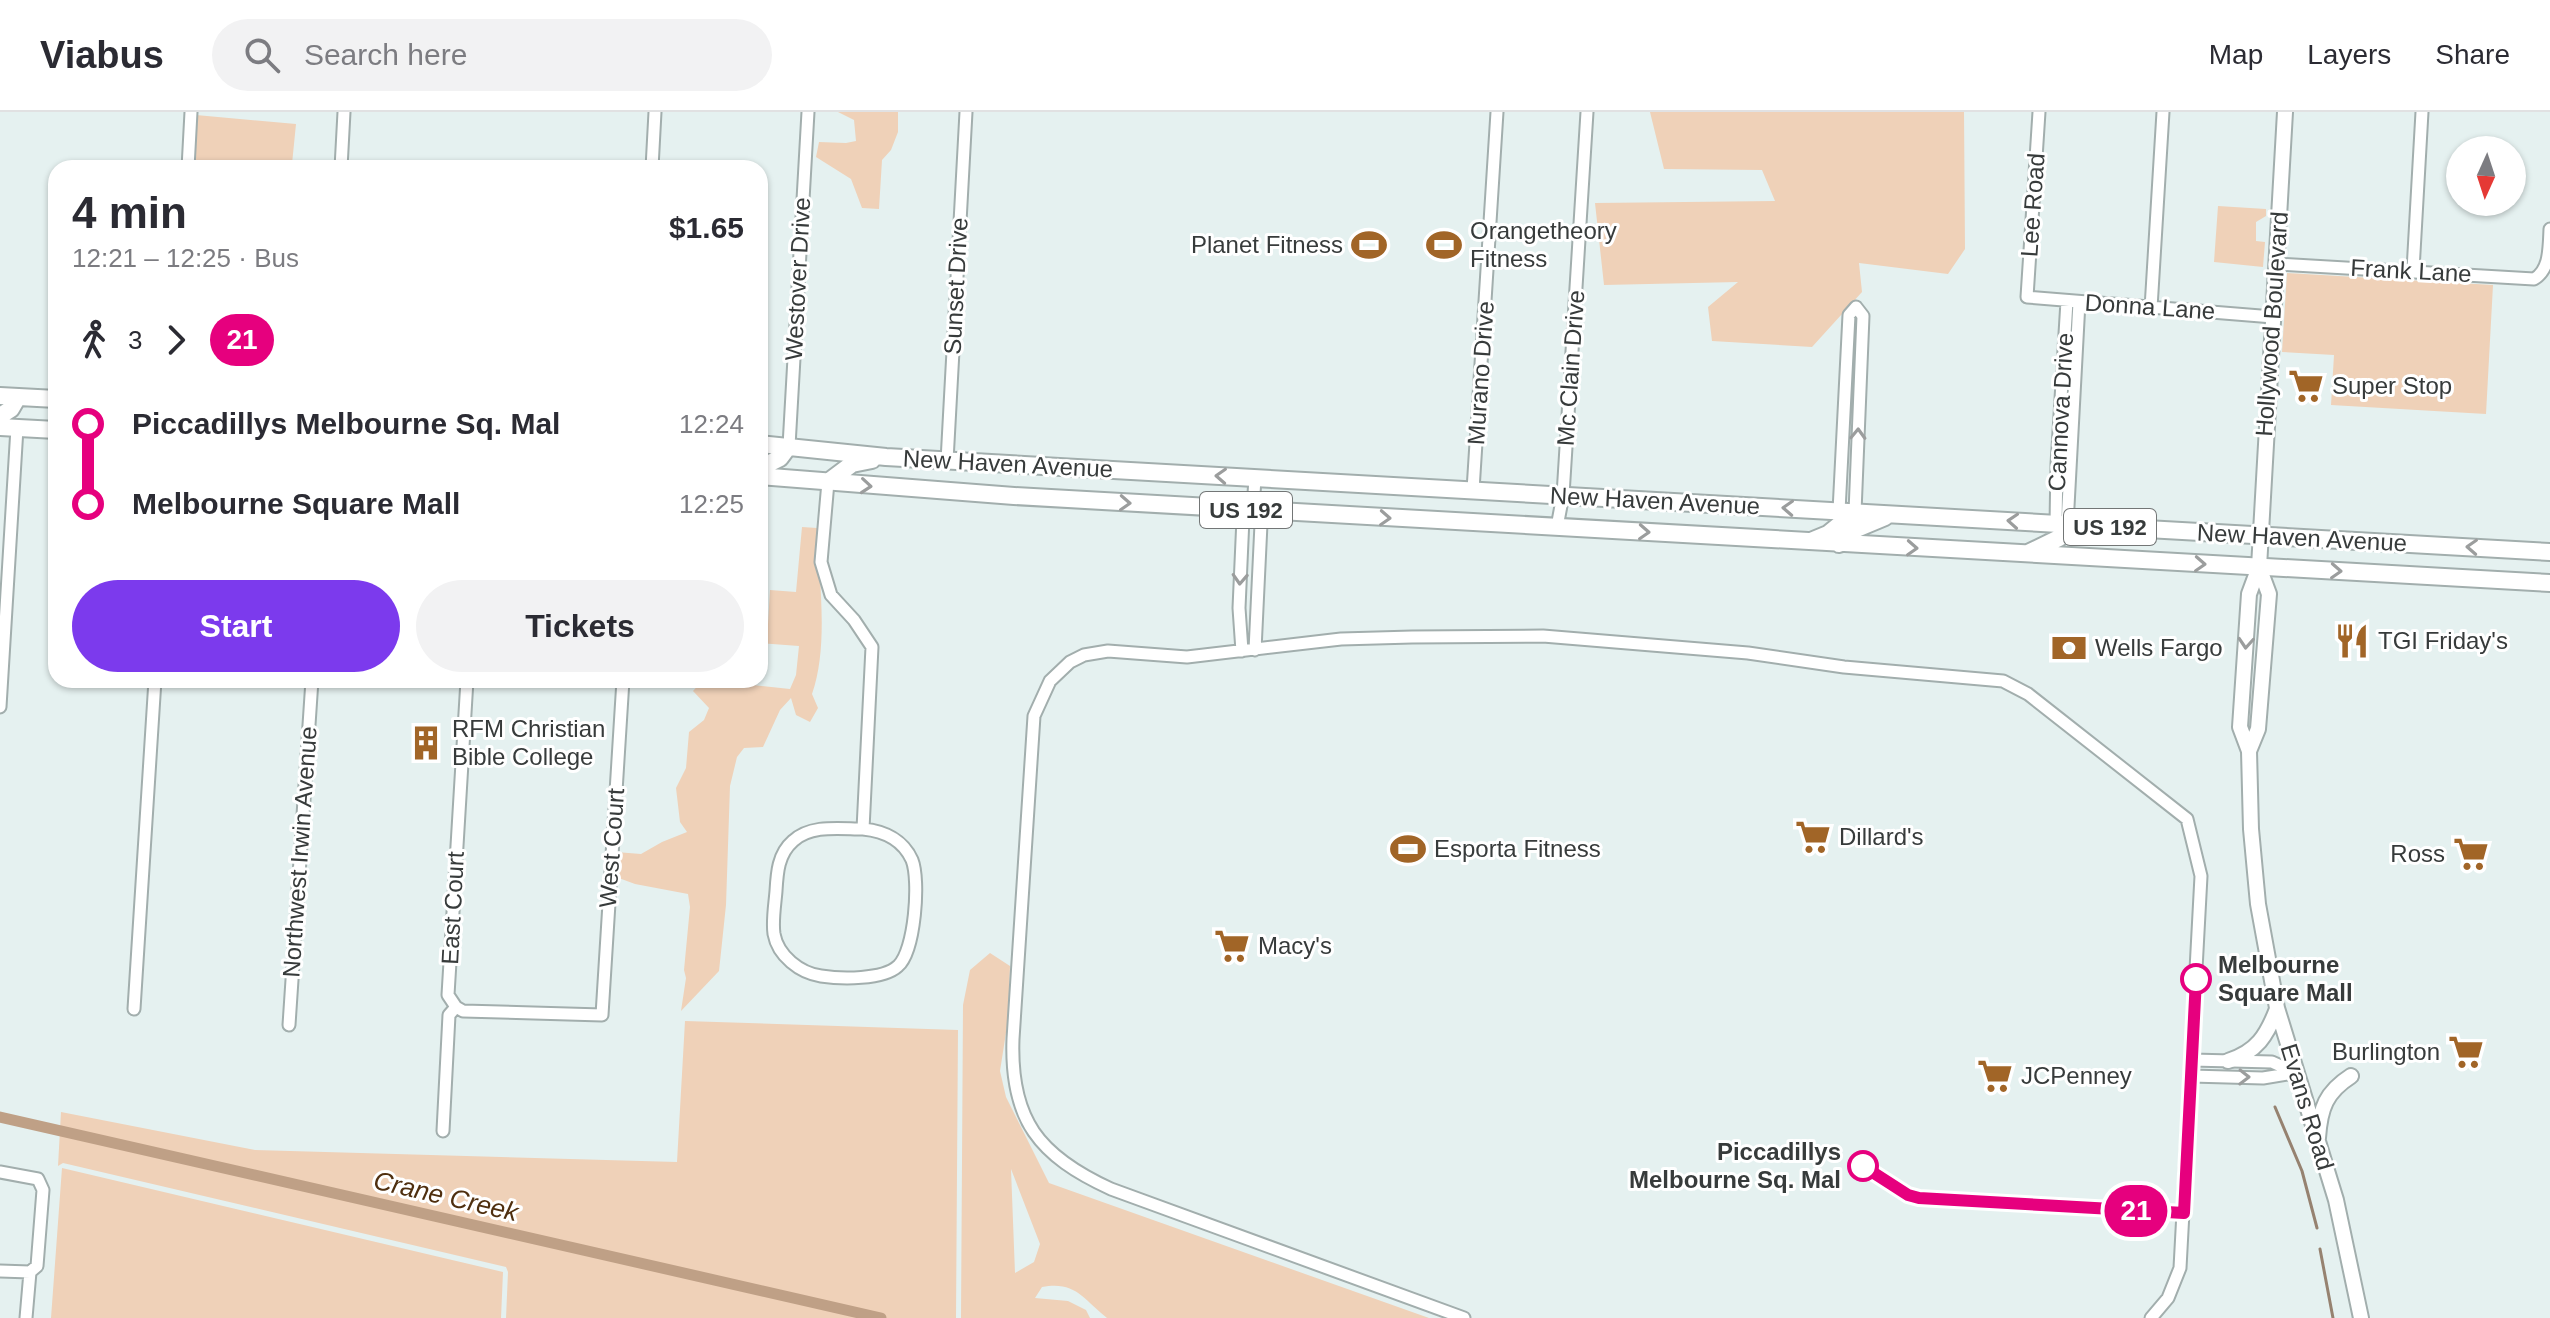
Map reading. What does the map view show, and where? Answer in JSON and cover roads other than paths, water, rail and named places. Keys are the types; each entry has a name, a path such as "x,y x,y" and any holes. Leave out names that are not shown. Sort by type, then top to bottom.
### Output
{"main road":[{"path":"0,396 48,399"},
{"path":"0,416 11,409 18,397"},
{"path":"9,428 48,430"},
{"name":"New Haven Avenue","path":"768,445 947,461 2550,552"},
{"path":"768,464 780,458 789,446"},
{"path":"828,482 852,464 886,457"},
{"name":"New Haven Avenue","path":"768,477 1253,510 2550,583"},
{"path":"1810,542 1828,534 1847,511"},
{"path":"1839,544 1860,525 1894,514"},
{"path":"2024,554 2053,543 2064,534 2062,524"}],"street":[{"path":"188,160 191,112"},
{"path":"341,160 344,112"},
{"path":"652,160 655,112"},
{"name":"Westover Drive","path":"789,446 808,112"},
{"name":"Sunset Drive","path":"947,461 966,112"},
{"name":"Murano Drive","path":"1473,490 1497,112"},
{"name":"Mc Clain Drive","path":"1557,527 1563,495 1587,112"},
{"name":"Lee Road","path":"2027,297 2039,112"},
{"path":"2151,308 2163,112"},
{"name":"Hollywood Boulevard","path":"2259,536 2285,112"},
{"path":"2413,270 2422,112"},
{"name":"Frank Lane","path":"2276,264 2534,279 2544,275 2548,267 2550,229"},
{"name":"Donna Lane","path":"2027,297 2273,317"},
{"name":"Cannova Drive","path":"2062,524 2073,301"},
{"path":"1856,307 1863,316 1847,511 1849,315 1856,307"},
{"path":"0,707 9,428"},
{"path":"1248,651 1239,608 1243,518 1253,510 1255,478"},
{"path":"828,482 821,562 831,595 854,620 872,647 863,829"},
{"path":"1248,651 1261,524 1260,517 1253,510"},
{"name":"Evans Road","path":"2259,536 2259,567 2249,594 2240,727 2249,751 2256,884 2277,1008 2341,1218 2361,1318"},
{"path":"1464,1318 1111,1189 1074,1172 1042,1144 1018,1103 1012,1068 1013,1039 1034,716 1050,681 1070,662 1084,655 1102,652 1187,657 1349,638 1543,636 1748,653 1844,667 2003,681 2047,707 2187,819 2201,876 2180,1268 2168,1298 2151,1318"},
{"path":"134,1009 154,688"},
{"name":"Northwest Irwin Avenue","path":"289,1025 311,688"},
{"name":"East Court","path":"443,1131 448,1018 456,1007 448,995 467,688"},
{"name":"West Court","path":"456,1007 463,1011 602,1015 622,688"},
{"path":"822,828 863,829 879,831 899,841 913,861 915,908 912,942 899,966 876,977 820,976 790,963 774,936 778,861 793,840 822,828"},
{"path":"2228,1061 2258,1046 2277,1008"},
{"path":"2192,1060 2272,1062 2296,1073"},
{"path":"2191,1076 2263,1078 2296,1073"},
{"path":"2318,1142 2325,1100 2332,1090 2351,1076"},
{"path":"0,1172 38,1179 43,1190 37,1266 30,1272 0,1271"},
{"path":"26,1318 30,1272"}],"waterway":[{"path":"2275,1107 2302,1171 2317,1228"},
{"name":"Crane Creek","path":"0,1117 881,1318"},
{"path":"2320,1249 2333,1318"}],"place":[{"name":"Planet Fitness","path":"1369,245"},
{"name":"Orangetheory Fitness","path":"1444,245"},
{"name":"Super Stop","path":"2306,386"},
{"name":"TGI Friday's","path":"2352,641"},
{"name":"Wells Fargo","path":"2069,648"},
{"name":"RFM Christian Bible College","path":"426,743"},
{"name":"Dillard's","path":"1813,837"},
{"name":"Esporta Fitness","path":"1408,849"},
{"name":"Ross","path":"2471,854"},
{"name":"Macy's","path":"1232,946"},
{"name":"Melbourne Square Mall","path":"2196,979"},
{"name":"Burlington","path":"2466,1052"},
{"name":"JCPenney","path":"1995,1076"},
{"name":"Piccadillys Melbourne Sq. Mal","path":"1863,1166"}]}
